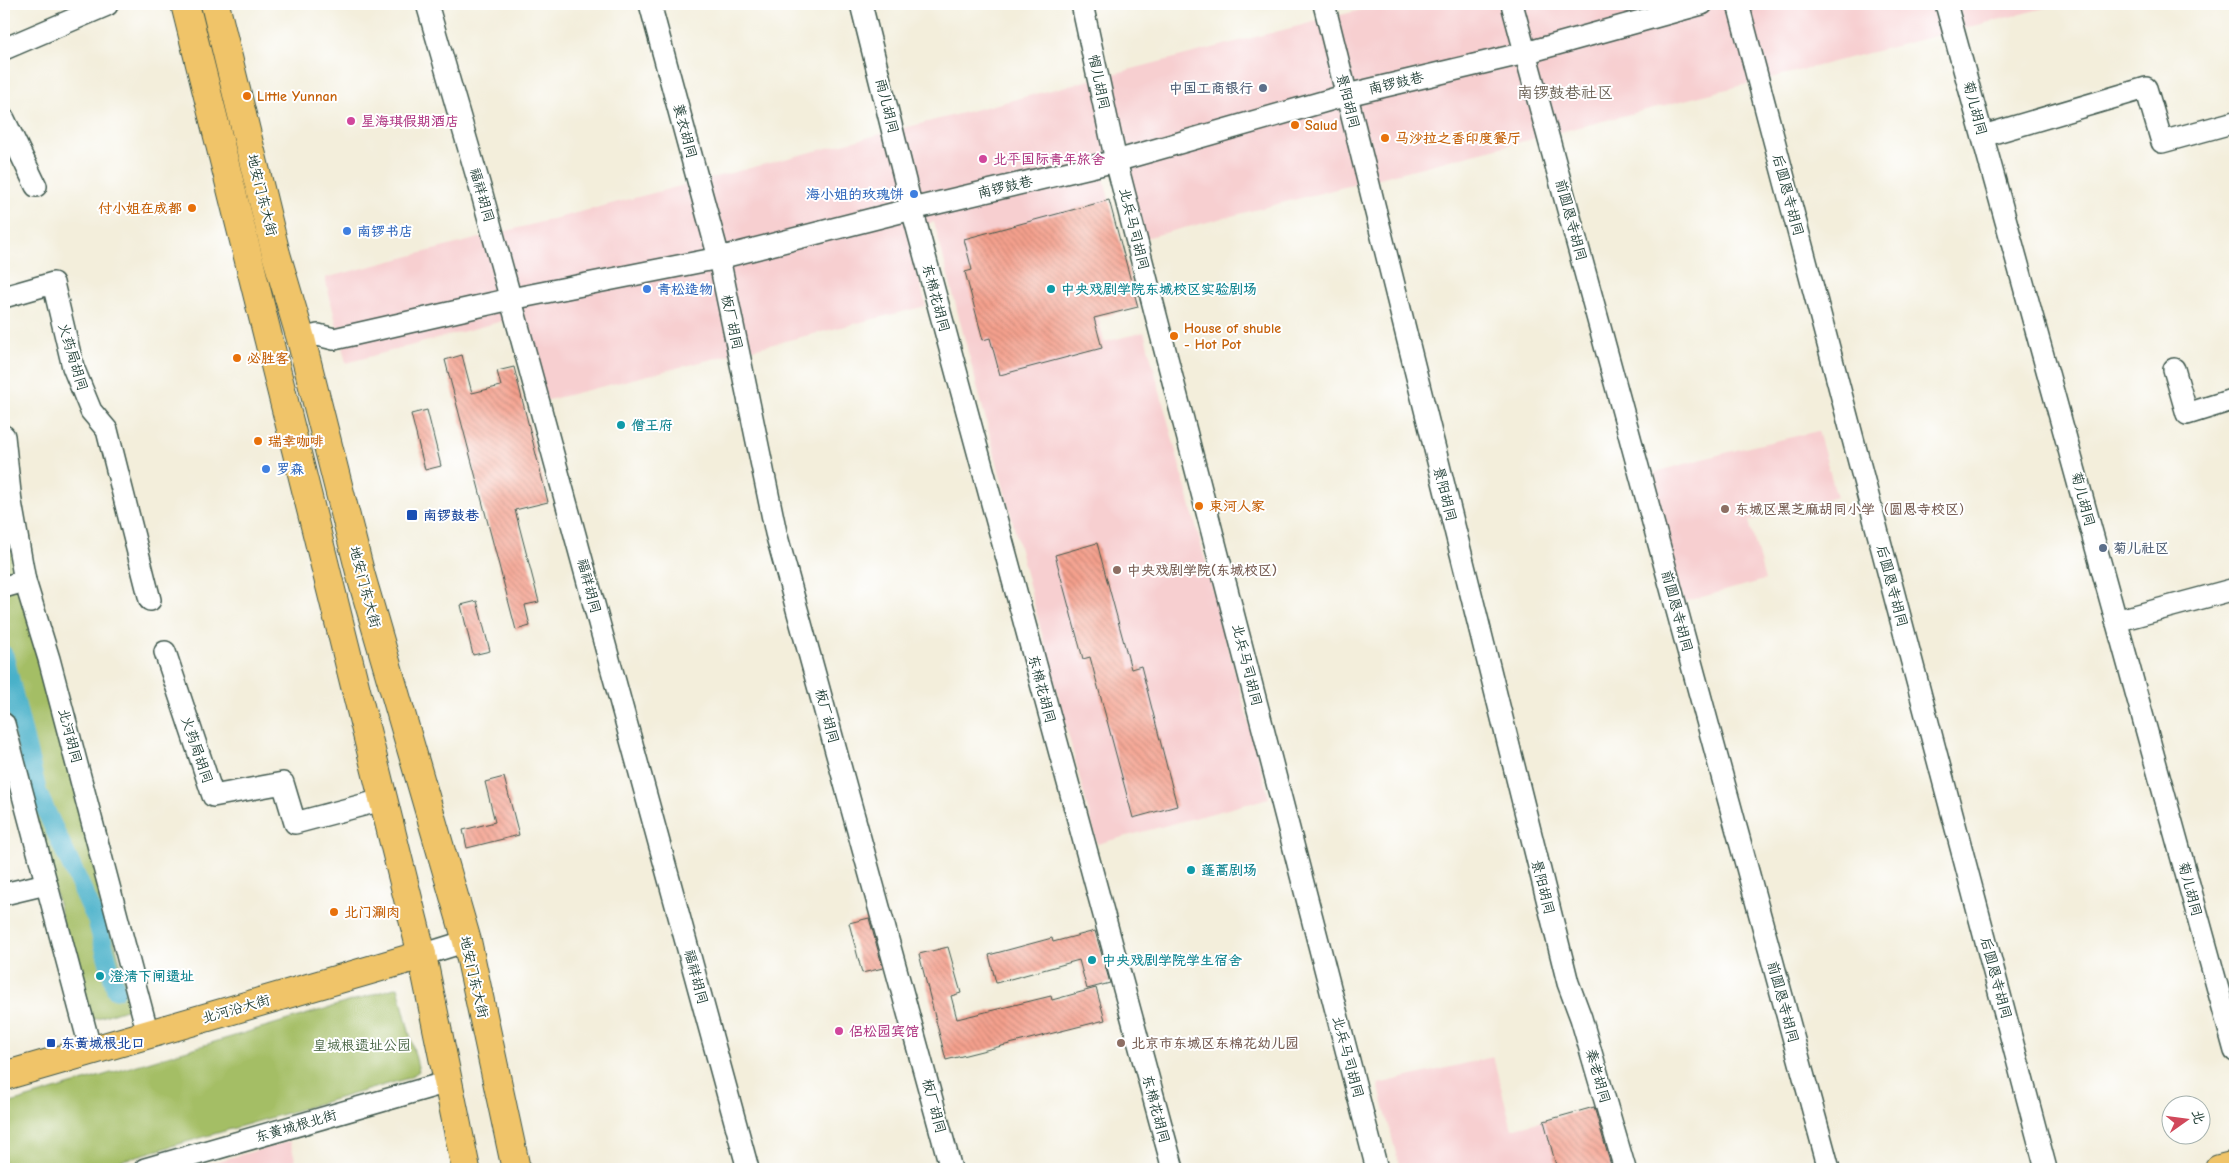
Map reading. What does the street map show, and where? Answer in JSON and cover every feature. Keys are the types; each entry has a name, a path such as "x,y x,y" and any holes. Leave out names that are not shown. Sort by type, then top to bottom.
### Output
{"main road":[{"name":"地安门东大街","path":"185,4 422,955 466,1169"},
{"name":"地安门东大街","path":"215,4 276,254 301,339 361,576 467,941 516,1169"},
{"name":"北河沿大街","path":"4,1076 422,955"},
{"path":"2219,1169 2235,1165"}],"street":[{"name":"福祥胡同","path":"428,4 511,299 748,1169"},
{"name":"蓑衣胡同","path":"650,4 719,258"},
{"name":"雨儿胡同","path":"861,4 912,209"},
{"name":"帽儿胡同","path":"1082,4 1116,161"},
{"name":"景阳胡同","path":"1324,4 1568,984"},
{"name":"前圆恩寺胡同","path":"1512,4 1829,1169"},
{"name":"南锣鼓巷","path":"301,339 318,335 334,338 511,299 719,258 912,209 1116,161 1347,95 1525,53 1702,4"},
{"name":"后圆恩寺胡同","path":"1738,4 2046,1169"},
{"name":"菊儿胡同","path":"1946,4 2235,1051"},
{"path":"4,49 107,5"},
{"path":"1983,136 2146,88 2162,142 2235,122"},
{"path":"4,119 36,186"},
{"name":"北兵马司胡同","path":"1116,161 1377,1169"},
{"name":"东棉花胡同","path":"912,209 1173,1169"},
{"name":"板厂胡同","path":"719,258 776,532 951,1169"},
{"name":"火药局胡同","path":"4,297 53,283 73,367 91,411 107,430 150,600"},
{"path":"2174,369 2186,414 2235,399"},
{"name":"北河胡同","path":"4,436 11,502 25,582 52,668 148,1034"},
{"path":"4,587 25,582"},
{"path":"2116,622 2235,589"},
{"name":"火药局胡同","path":"164,652 213,796 283,783 294,823 382,800"},
{"path":"4,724 91,1051"},
{"path":"4,894 46,884"},
{"name":"北河沿大街","path":"422,955 467,941"},
{"name":"秦老胡同","path":"1568,984 1581,1018 1625,1169"},
{"name":"东黄城根北街","path":"145,1169 448,1082"}],"shaded area":[{"path":"1383,4 2060,4 1145,238 1126,169 1103,176 1138,307 1098,317 1104,342 1144,332 1269,798 1097,844 934,222 907,229 926,306 532,404 510,319 346,363 325,278"},
{"name":"东城区黑芝麻胡同小学（圆恩寺校区）","path":"1818,431 1837,497 1749,521 1765,580 1683,602 1648,474 1740,449"},
{"path":"1493,1057 1512,1129 1602,1105 1618,1169 1400,1169 1378,1084"},
{"path":"290,1141 298,1169 189,1169"}],"green space":[{"path":"4,523 132,1007 89,1021 4,698"},
{"name":"皇城根遗址公园","path":"398,987 419,1071 409,1078 92,1169 4,1169 4,1105"}],"building":[{"name":"中央戏剧学院东城校区实验剧场","path":"1109,200 1138,307 1094,318 1102,348 1000,375 990,338 983,340 965,272 972,270 964,239"},
{"path":"462,355 472,393 501,386 497,371 514,367 548,502 515,510 539,602 525,605 530,626 516,630 445,360"},
{"path":"427,410 441,466 425,470 411,414"},
{"path":"1097,543 1131,669 1141,666 1177,806 1133,818 1090,657 1083,659 1055,555"},
{"path":"477,601 490,651 473,655 461,605"},
{"path":"504,777 519,835 467,848 463,830 495,822 485,782"},
{"path":"869,918 883,968 862,973 849,923"},
{"path":"1095,931 1110,983 1087,989 1079,960 996,983 989,955 1052,938 1053,942"},
{"path":"948,947 961,993 951,996 957,1019 1051,996 1052,1000 1096,988 1105,1020 946,1060 919,954"},
{"path":"1594,1107 1612,1169 1557,1169 1544,1121"}],"waterway":[{"path":"4,655 38,794 97,921 116,990"}],"place":[{"name":"中国工商银行","path":"1263,88"},
{"name":"Little Yunnan","path":"247,96"},
{"name":"星海琪假期酒店","path":"351,121"},
{"name":"Salud","path":"1295,125"},
{"name":"马沙拉之香印度餐厅","path":"1385,138"},
{"name":"北平国际青年旅舍","path":"983,159"},
{"name":"海小姐的玫瑰饼","path":"914,194"},
{"name":"付小姐在成都","path":"192,208"},
{"name":"南锣书店","path":"347,231"},
{"name":"青松造物","path":"647,289"},
{"name":"中央戏剧学院东城校区实验剧场","path":"1051,289"},
{"name":"House of shuble - Hot Pot","path":"1174,336"},
{"name":"必胜客","path":"237,358"},
{"name":"僧王府","path":"621,425"},
{"name":"瑞幸咖啡","path":"258,441"},
{"name":"罗森","path":"266,469"},
{"name":"束河人家","path":"1199,506"},
{"name":"东城区黑芝麻胡同小学（圆恩寺校区）","path":"1725,509"},
{"name":"南锣鼓巷","path":"412,515"},
{"name":"菊儿社区","path":"2103,548"},
{"name":"中央戏剧学院(东城校区)","path":"1117,570"},
{"name":"蓬蒿剧场","path":"1191,870"},
{"name":"北门涮肉","path":"334,912"},
{"name":"中央戏剧学院学生宿舍","path":"1092,960"},
{"name":"澄清下闸遗址","path":"100,976"},
{"name":"侣松园宾馆","path":"839,1031"},
{"name":"东黄城根北口","path":"51,1043"},
{"name":"北京市东城区东棉花幼儿园","path":"1121,1043"}],"district":[{"name":"南锣鼓巷社区","path":"1565,93"}]}
